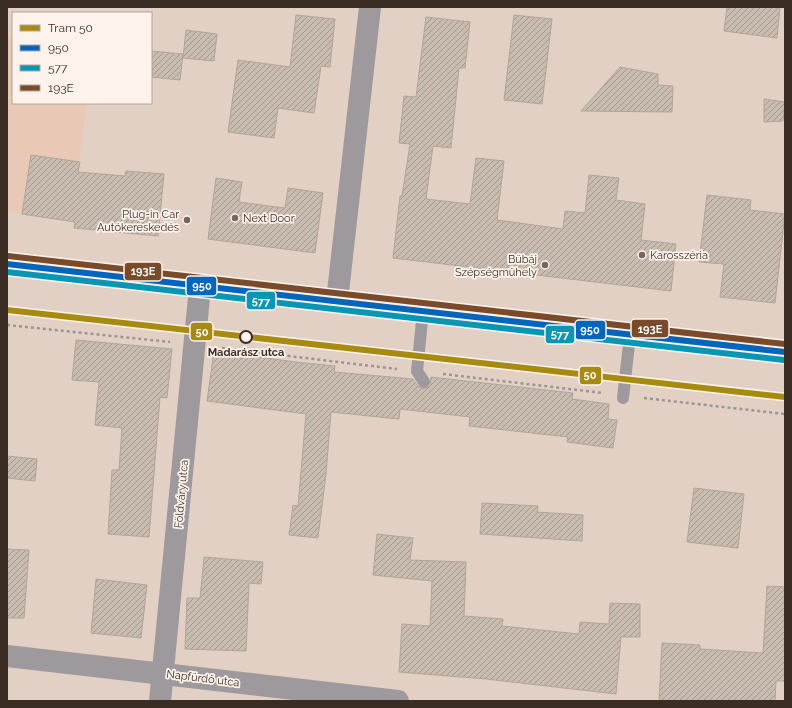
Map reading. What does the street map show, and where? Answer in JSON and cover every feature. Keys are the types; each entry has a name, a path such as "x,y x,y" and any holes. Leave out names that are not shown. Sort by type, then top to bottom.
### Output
{"main road":[{"path":"7,264 785,352"}],"street":[{"path":"337,302 370,7"},
{"name":"Földváry utca","path":"160,701 164,673 200,287"},
{"name":"Napfürdő utca","path":"7,656 398,701"}],"lane":[{"path":"423,311 413,375 424,382"},
{"path":"623,397 630,335"}],"path":[{"path":"7,325 195,345"},
{"path":"222,348 413,375 785,414"}],"shaded area":[{"path":"8,35 12,36 12,104 87,104 71,221 7,212"}],"building":[{"path":"727,7 780,7 777,38 724,31"},
{"path":"296,15 335,19 330,67 321,66 314,113 278,108 274,138 228,132 238,60 290,67"},
{"path":"514,15 552,19 542,104 504,100"},
{"path":"426,17 470,22 465,68 459,68 451,148 433,146 426,199 470,204 476,158 504,161 497,220 563,229 565,211 585,213 589,175 619,178 616,200 645,204 641,240 676,244 671,291 393,258 400,196 402,196 410,144 399,143 404,96 416,97"},
{"path":"186,30 217,34 214,61 183,58"},
{"path":"152,51 183,54 180,80 152,77"},
{"path":"620,67 658,74 658,85 673,86 672,112 581,111"},
{"path":"764,99 785,102 783,121 764,122"},
{"path":"31,155 80,162 78,172 125,176 126,171 164,174 158,236 74,228 75,222 22,214"},
{"path":"216,178 242,182 239,202 285,208 288,188 323,193 315,253 208,239"},
{"path":"707,195 751,200 750,210 785,214 775,303 720,297 724,264 699,262"},
{"path":"76,340 172,349 167,398 160,397 149,537 108,534 112,470 119,470 122,428 95,425 99,382 72,380"},
{"path":"214,351 335,366 334,372 413,379 418,386 424,389 430,386 431,377 573,393 572,399 609,404 608,419 617,420 613,448 567,442 568,437 469,426 470,417 400,409 399,419 331,412 326,474 318,538 289,535 293,505 298,506 306,414 207,401"},
{"path":"7,456 37,459 35,481 7,478"},
{"path":"694,488 744,494 738,548 687,542"},
{"path":"482,503 538,506 537,512 583,515 582,541 480,534"},
{"path":"377,534 413,538 410,560 466,562 464,616 503,619 502,626 579,634 580,622 609,624 610,603 640,604 640,637 621,637 616,694 486,679 399,672 402,624 430,626 432,581 373,575"},
{"path":"7,549 29,550 24,618 7,618"},
{"path":"204,557 263,562 261,584 249,583 246,651 185,649 187,598 200,598"},
{"path":"96,579 147,585 141,638 91,633"},
{"path":"767,586 785,587 785,681 776,681 775,701 659,701 662,643 700,645 700,649 763,653"}],"tram line":[{"name":"50","path":"7,310 785,397"}],"transit line":[{"name":"193E","path":"8,256 785,344"},
{"name":"950","path":"7,264 785,352"},
{"name":"577","path":"7,272 784,360"}],"place":[{"name":"Next Door","path":"235,218"},
{"name":"Plug-in Car Autókereskedés","path":"187,220"},
{"name":"Karosszéria","path":"642,255"},
{"name":"Bűbáj Szépségműhely","path":"545,265"},
{"name":"Madarász utca","path":"246,337"}]}
